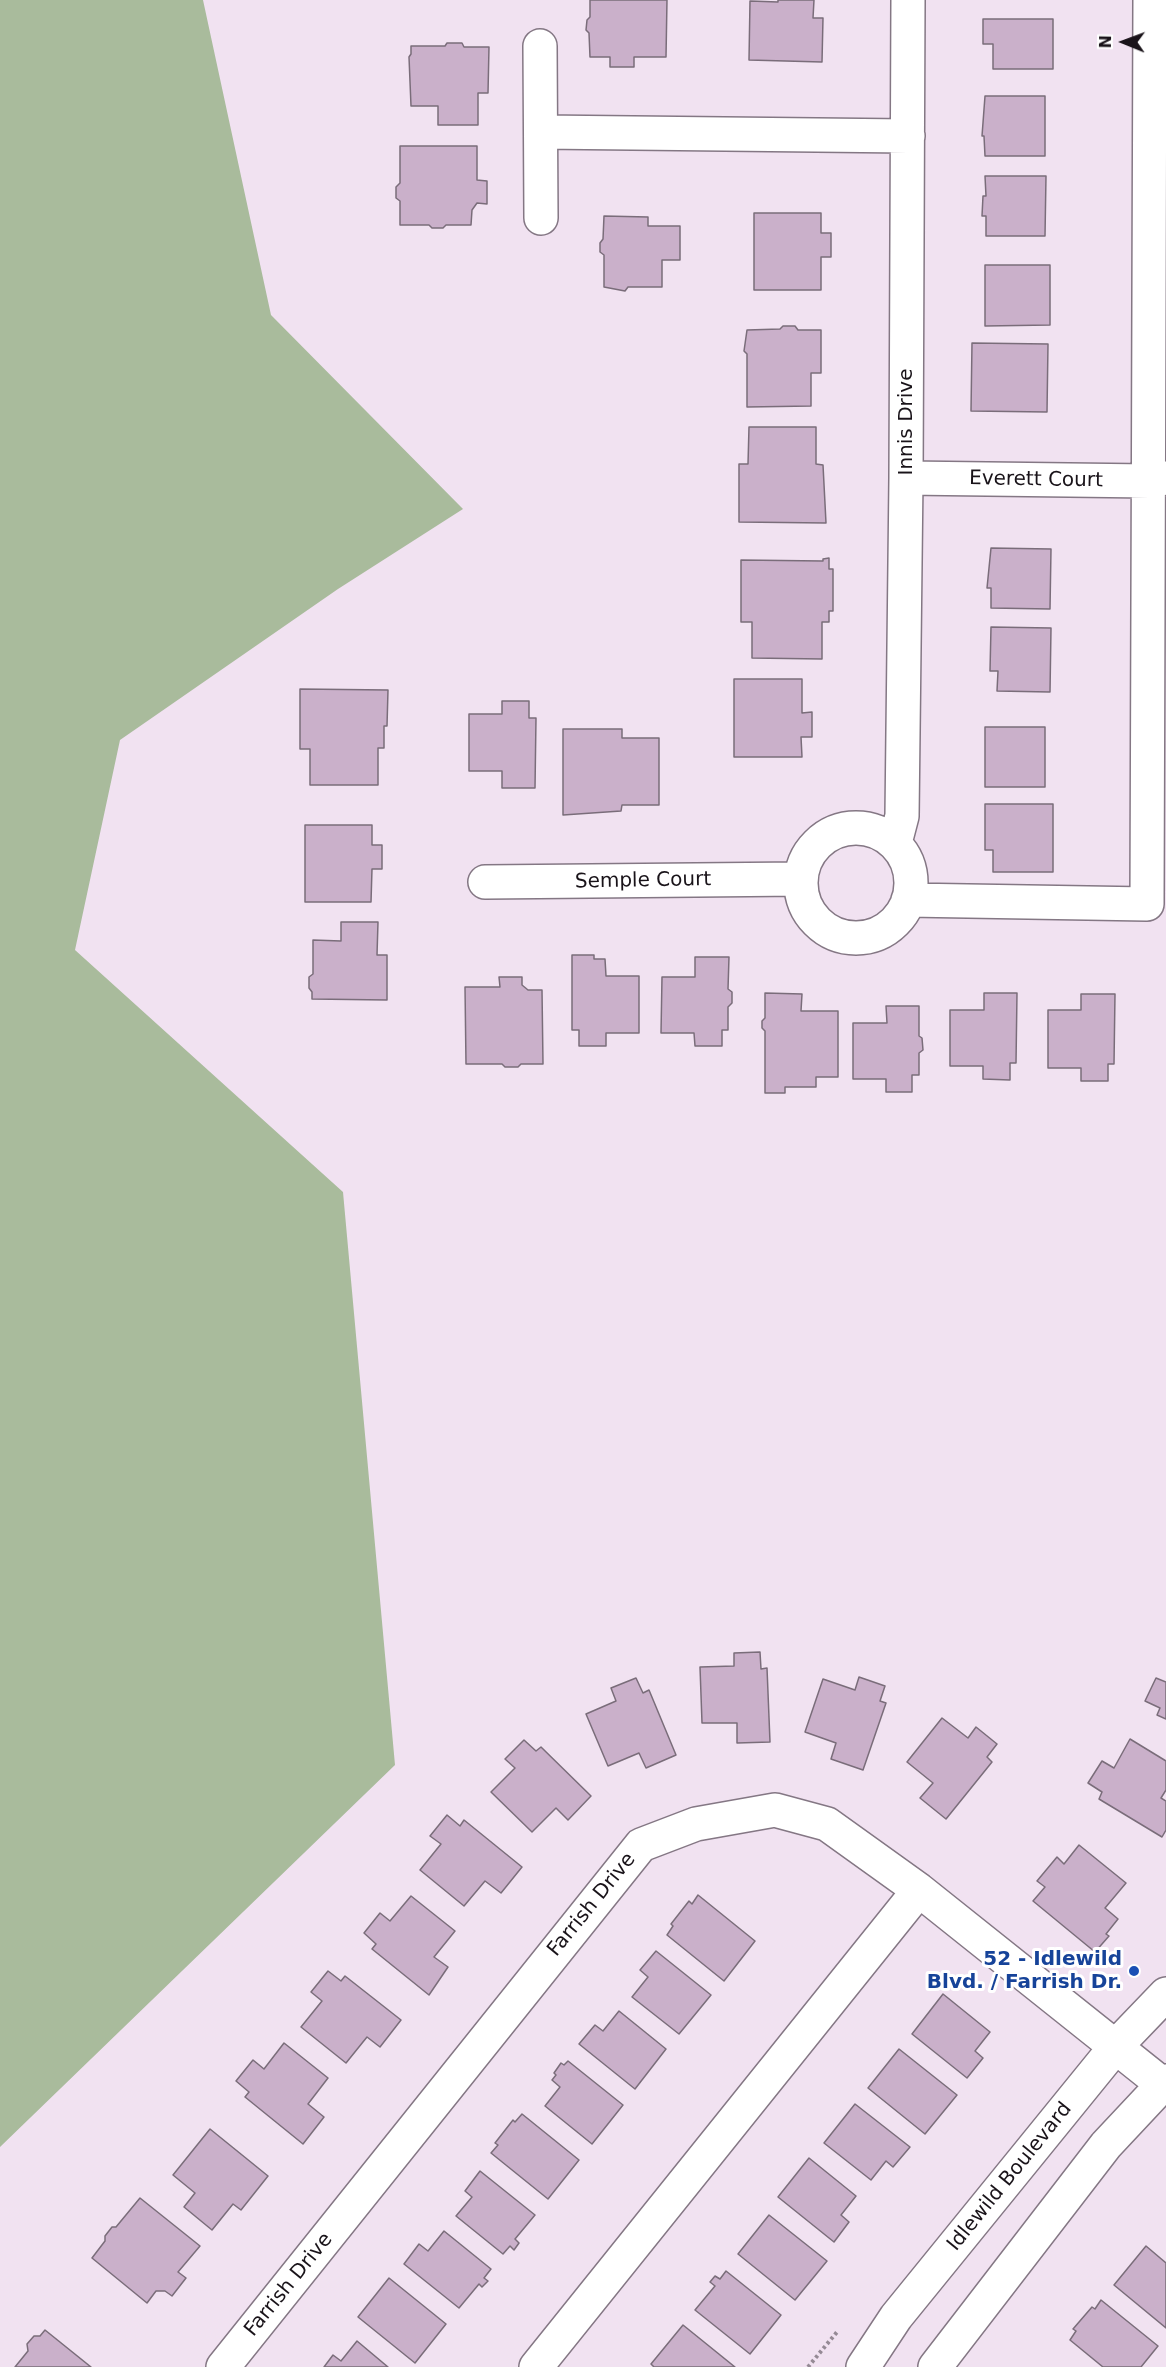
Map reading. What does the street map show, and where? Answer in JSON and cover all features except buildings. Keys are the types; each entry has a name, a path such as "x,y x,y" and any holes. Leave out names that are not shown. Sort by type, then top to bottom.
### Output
{"street":[{"name":"Innis Drive","path":"895,843 902,816 908,0"},
{"path":"908,900 1147,903 1158,480 1150,0"},
{"path":"540,46 541,218"},
{"path":"541,132 908,136"},
{"name":"Everett Court","path":"906,478 1158,480"},
{"path":"862,828 880,832 895,843 904,855 910,870 912,885 900,916 888,928 872,936 855,938 837,935 822,926 810,912 803,897 801,879 805,861 815,846 828,835 845,829 862,828"},
{"name":"Semple Court","path":"485,882 801,879"},
{"name":"Farrish Drive","path":"223,2367 641,1845 696,1824 775,1810 828,1824 919,1890 1165,2084"},
{"path":"536,2367 919,1890"},
{"name":"Idlewild Boulevard","path":"863,2367 896,2317 1117,2045 1166,1994"},
{"path":"935,2367 1106,2145 1165,2084"}],"path":[{"path":"808,2367 837,2332"}],"green space":[{"path":"0,0 203,0 271,315 463,509 338,589 120,740 75,950 343,1192 395,1765 0,2147"}],"place":[{"name":"52 - Idlewild Blvd. / Farrish Dr.","path":"1134,1971"}]}
